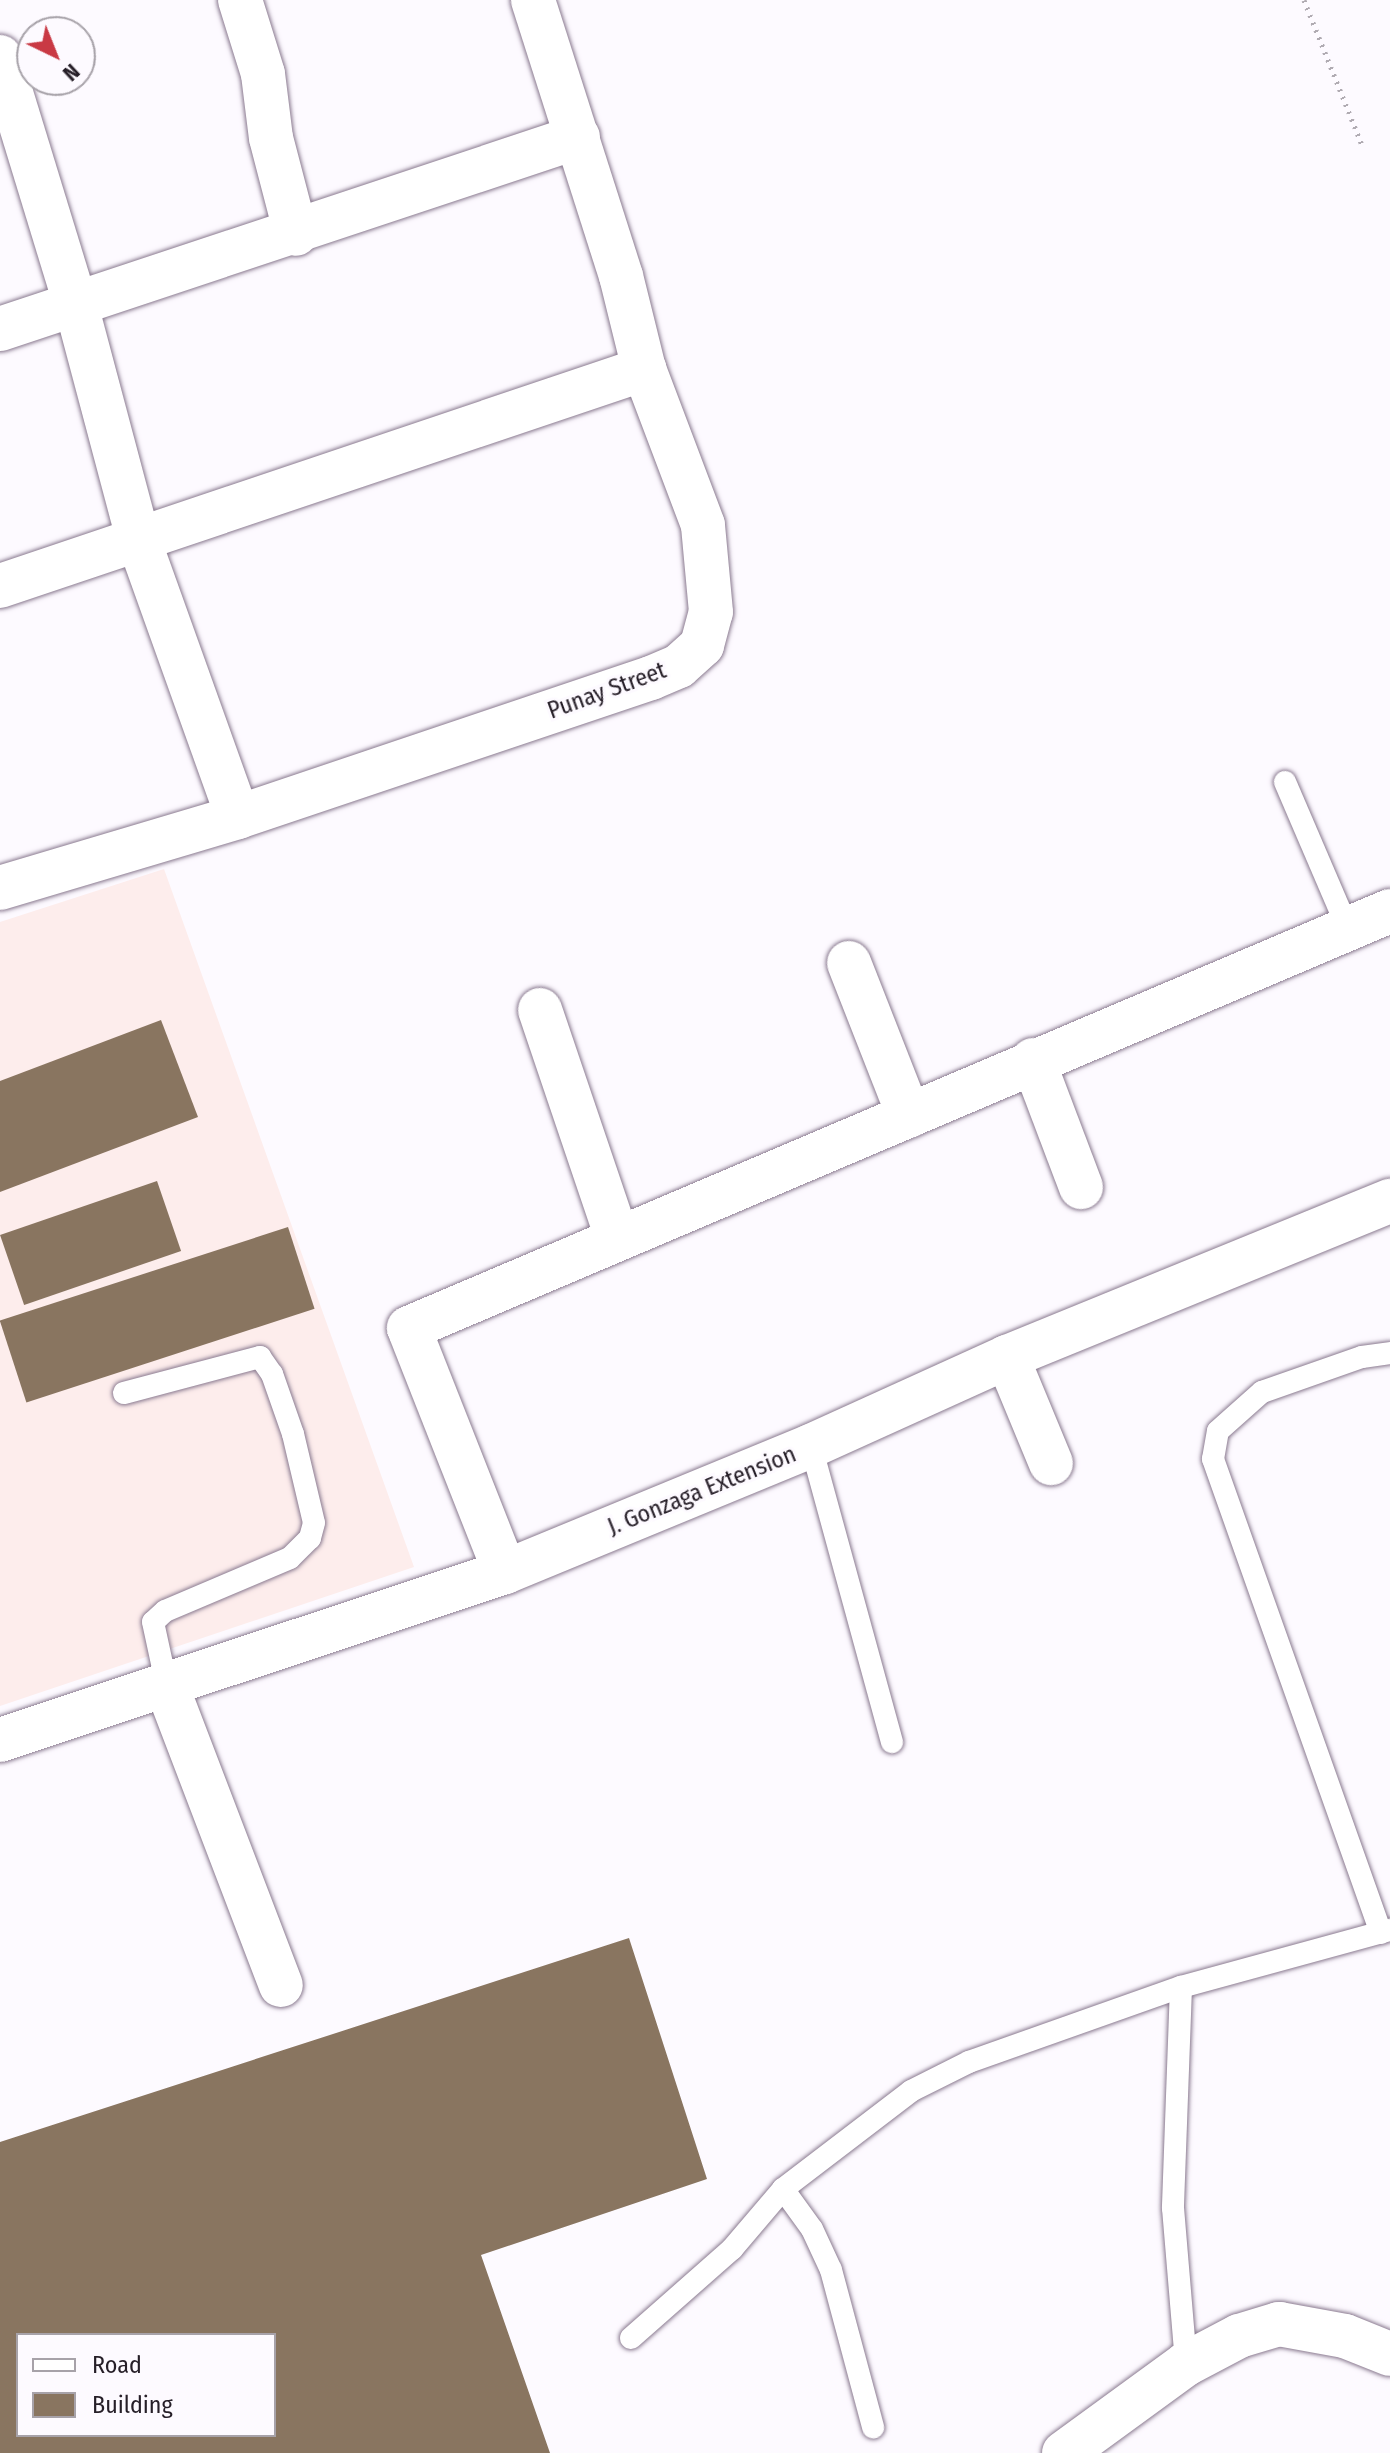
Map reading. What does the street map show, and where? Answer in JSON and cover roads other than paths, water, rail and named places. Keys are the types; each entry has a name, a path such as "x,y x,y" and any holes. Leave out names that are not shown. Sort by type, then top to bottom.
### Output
{"street":[{"path":"240,0 263,74 271,138 296,234"},
{"name":"Punay Street","path":"0,888 238,817 651,678 679,666 702,645 711,612 703,525 644,369 578,137 533,0"},
{"path":"0,57 76,305 139,541 238,817"},
{"path":"0,329 296,234 578,137"},
{"path":"0,586 644,369"},
{"path":"505,1572 409,1328 909,1116 1033,1060 1390,911"},
{"path":"849,963 909,1116"},
{"path":"540,1010 617,1238"},
{"path":"1033,1060 1081,1187"},
{"name":"J. Gonzaga Extension","path":"0,1740 167,1687 505,1572 811,1446 1007,1357 1390,1201"},
{"path":"1007,1357 1051,1463"},
{"path":"167,1687 281,1985"},
{"path":"1064,2453 1186,2364 1239,2336 1279,2324 1345,2336 1390,2354"}],"lane":[{"path":"1285,782 1348,929"},
{"path":"631,2338 732,2249 783,2189 911,2091 969,2062 1181,1987 1385,1932 1213,1459 1218,1431 1262,1392 1362,1357 1390,1353"},
{"path":"124,1393 260,1357 272,1374 293,1434 314,1523 310,1538 290,1558 165,1611 153,1622 167,1687"},
{"path":"811,1446 892,1742"},
{"path":"1181,1987 1173,2208 1186,2364"},
{"path":"783,2189 812,2229 831,2270 873,2427"}]}
